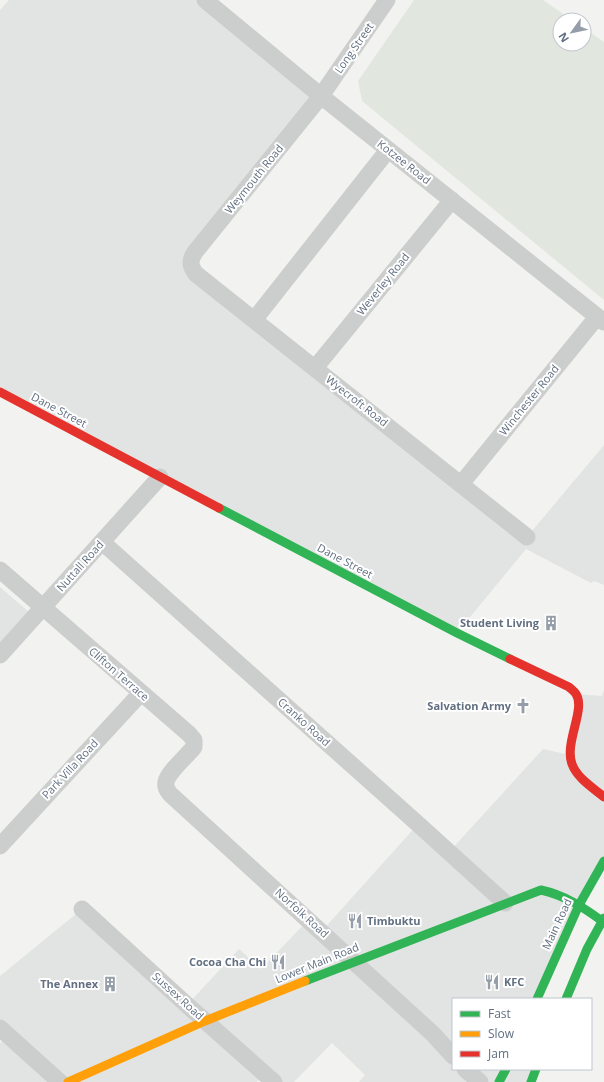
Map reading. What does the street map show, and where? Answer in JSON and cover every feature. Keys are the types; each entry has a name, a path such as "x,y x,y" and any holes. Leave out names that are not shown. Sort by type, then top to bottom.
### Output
{"street":[{"name":"Kotzee Road","path":"206,0 321,96 601,320"},
{"name":"Long Street","path":"321,96 387,0"},
{"name":"Weymouth Road","path":"190,263 195,252 321,96"},
{"path":"254,320 388,150"},
{"name":"Weverley Road","path":"315,368 452,200"},
{"name":"Wyecroft Road","path":"190,263 196,274 527,537"},
{"name":"Winchester Road","path":"461,484 601,320"},
{"name":"Dane Street","path":"0,392 457,633 569,687 576,694 578,704 571,738 570,755 572,764 579,775 604,797"},
{"name":"Nuttall Road","path":"0,655 160,477"},
{"name":"Cranko Road","path":"102,542 406,813 505,904"},
{"name":"Clifton Terrace","path":"0,570 189,734 194,740 194,747 190,753 169,775 166,781 166,788"},
{"name":"Park Villa Road","path":"0,846 141,693"},
{"name":"Norfolk Road","path":"166,788 170,794 434,1034 452,1055"},
{"name":"Main Road","path":"537,998 579,904 604,861"},
{"name":"Lower Main Road","path":"68,1082 205,1021 354,961 541,890 561,895 579,904 603,920"},
{"name":"Sussex Road","path":"82,909 274,1082"},
{"path":"566,998 587,949 603,920"},
{"path":"0,1028 60,1082"},
{"path":"466,1070 480,1082"},
{"path":"500,1082 506,1070"},
{"path":"531,1082 536,1070"}],"shaded area":[{"path":"9,0 205,0 321,96 191,263 527,537 604,445 604,585 594,581 591,583 526,549 457,633 0,392 0,10"},
{"path":"414,0 543,0 560,12 552,12 552,52 592,52 592,34 604,42 604,300 362,101 358,81"},
{"path":"0,587 29,612 0,644"},
{"path":"604,690 604,861 537,998 452,998 452,1070 536,1070 531,1082 359,1082 365,1075 332,1043 294,1082 274,1082 268,1076 256,1082 0,1082 0,1043 8,1035 0,1028 0,976 82,909 187,1005 239,949 261,969 309,919 322,931 418,824 449,852 543,749 570,755 576,694 602,696"}],"traffic: fast":[{"path":"219,508 457,633 510,659"},
{"path":"537,998 579,905 604,861"},
{"path":"305,981 541,890 558,895 573,902 602,921"},
{"path":"566,998 587,949 604,918"},
{"path":"499,1082 505,1070"},
{"path":"531,1082 536,1070"}],"traffic: slow":[{"path":"68,1082 205,1021 305,981"}],"traffic: jam":[{"path":"0,392 219,508"},
{"path":"510,659 569,687 576,694 578,708 571,746 570,756 572,764 581,778 604,797"}],"place":[{"name":"Student Living","path":"551,623"},
{"name":"Salvation Army","path":"523,706"},
{"name":"Timbuktu","path":"355,921"},
{"name":"Cocoa Cha Chi","path":"278,962"},
{"name":"KFC","path":"492,982"},
{"name":"The Annex","path":"110,984"}]}
